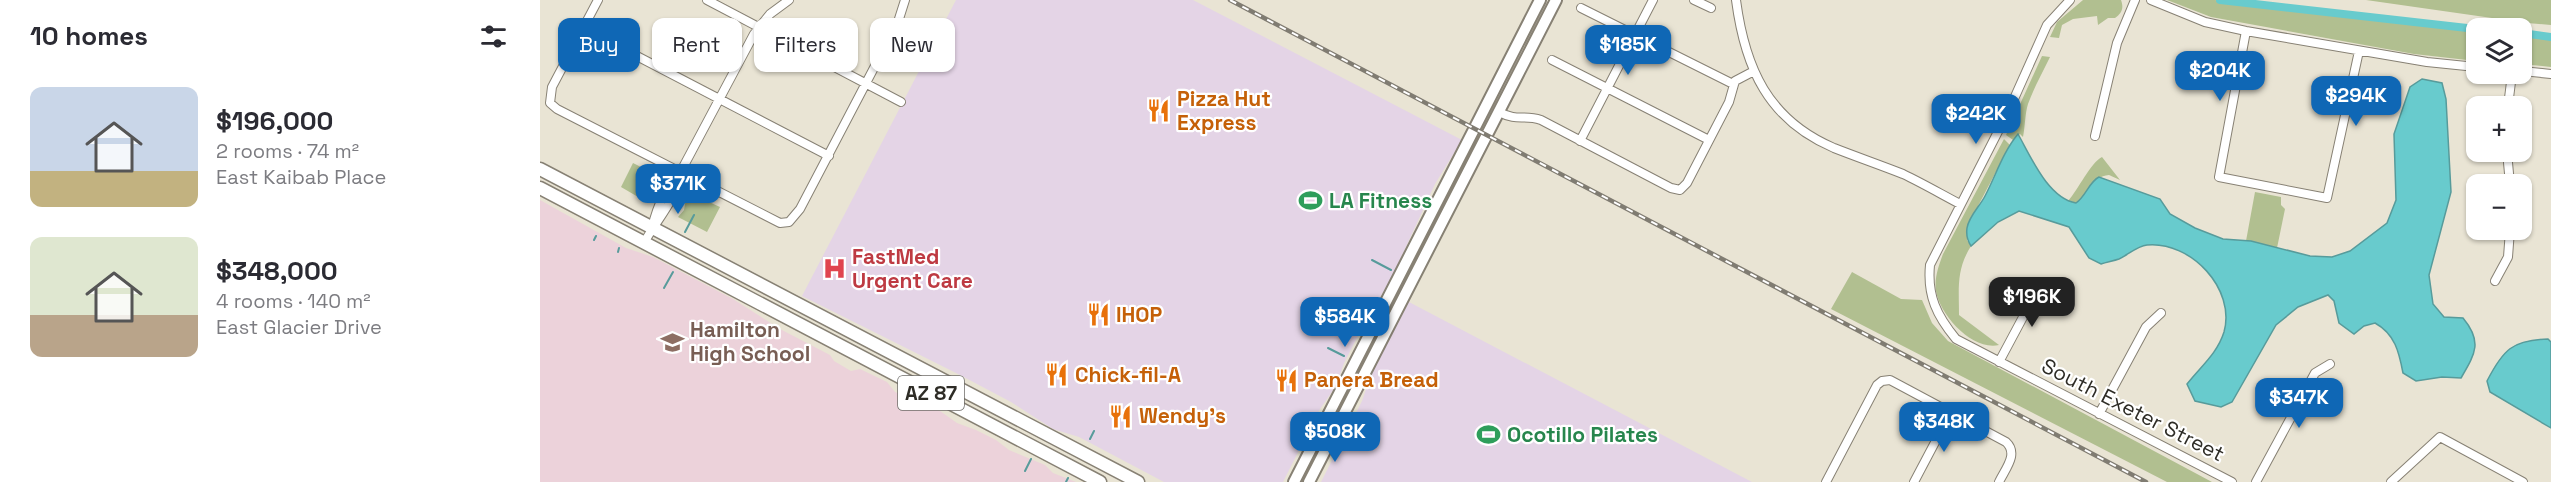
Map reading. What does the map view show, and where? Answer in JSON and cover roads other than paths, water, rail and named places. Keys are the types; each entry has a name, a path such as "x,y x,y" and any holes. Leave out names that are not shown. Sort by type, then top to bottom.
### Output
{"main road":[{"path":"1294,482 1540,0"},
{"path":"1309,482 1556,0"},
{"name":"AZ 87","path":"540,169 1138,482"},
{"name":"AZ 87","path":"540,188 1100,482"},
{"path":"1346,378 1359,384"}],"street":[{"path":"588,18 598,0"},
{"path":"707,0 754,24"},
{"path":"767,18 789,0"},
{"path":"561,72 550,94 550,103 557,109 772,220 789,222 795,217 829,156 898,22 905,0"},
{"path":"1580,141 1653,0"},
{"path":"1694,0 1711,8"},
{"path":"1736,0 1748,57 1759,83 1775,106 1791,122 1813,137 1904,175 1960,204 2009,110 2047,25 2070,0"},
{"path":"2094,136 2117,43 2135,0"},
{"path":"2151,0 2205,22 2246,31 2427,62 2466,66"},
{"path":"1581,8 1733,84"},
{"path":"2246,31 2219,177 2327,198 2359,51"},
{"path":"644,243 679,185 681,173 754,36"},
{"path":"640,58 829,156"},
{"path":"1552,60 1709,140"},
{"path":"1499,112 1513,118 1528,117 1541,120 1677,190 1684,187 1709,140 1731,98 1733,84 1737,79 1754,71"},
{"path":"844,72 901,102"},
{"path":"2532,72 2551,74"},
{"name":"South Exeter Street","path":"1960,204 1930,265 1928,284 1934,306 1942,322 1956,339 2232,482"},
{"path":"2495,281 2508,257 2509,240"},
{"path":"1999,362 2030,304 2028,286"},
{"path":"2099,414 2146,327 2161,313"},
{"path":"2256,482 2315,373 2330,364"},
{"path":"1826,482 1877,385 1882,381 1890,380 2012,447 2013,454 1998,482"},
{"path":"1914,482 1951,412"},
{"path":"2391,482 2440,437 2523,482"}],"water":[{"path":"2422,79 2442,83 2446,99 2451,192 2429,275 2433,304 2444,317 2463,318 2473,334 2475,348 2461,378 2442,377 2416,381 2403,373 2398,351 2387,332 2375,323 2364,326 2354,334 2339,323 2334,301 2328,295 2298,307 2276,325 2232,402 2221,407 2195,401 2187,384 2217,347 2224,332 2226,316 2217,285 2194,259 2163,246 2147,245 2119,259 2101,264 2089,258 2069,227 2019,211 1998,222 1971,246 1968,240 1967,228 1970,219 2018,134 2041,175 2066,200 2076,203 2099,177 2160,199 2170,214 2195,228 2223,239 2251,241 2310,256 2332,257 2350,251 2387,223 2396,200 2394,134 2410,87"},
{"path":"2548,339 2551,342 2551,428 2490,392 2487,381 2498,362 2510,349 2526,342"}],"waterway":[{"path":"2220,0 2466,28"},
{"path":"2532,34 2551,37"},
{"path":"685,232 694,215"},
{"path":"594,240 596,236"},
{"path":"618,252 619,248"},
{"path":"1372,260 1391,270"},
{"path":"664,288 673,272"},
{"path":"1328,348 1344,356"},
{"path":"1090,439 1094,431"},
{"path":"1025,471 1031,459"},
{"path":"1066,482 1068,478"}],"railway":[{"path":"1230,0 2146,482"}],"place":[{"name":"Pizza Hut Express","path":"1159,111"},
{"name":"LA Fitness","path":"1311,201"},
{"name":"FastMed Urgent Care","path":"834,269"},
{"name":"IHOP","path":"1098,315"},
{"name":"Hamilton High School","path":"672,342"},
{"name":"Chick-fil-A","path":"1057,375"},
{"name":"Panera Bread","path":"1286,380"},
{"name":"Wendy's","path":"1121,416"},
{"name":"Ocotillo Pilates","path":"1489,435"}]}
